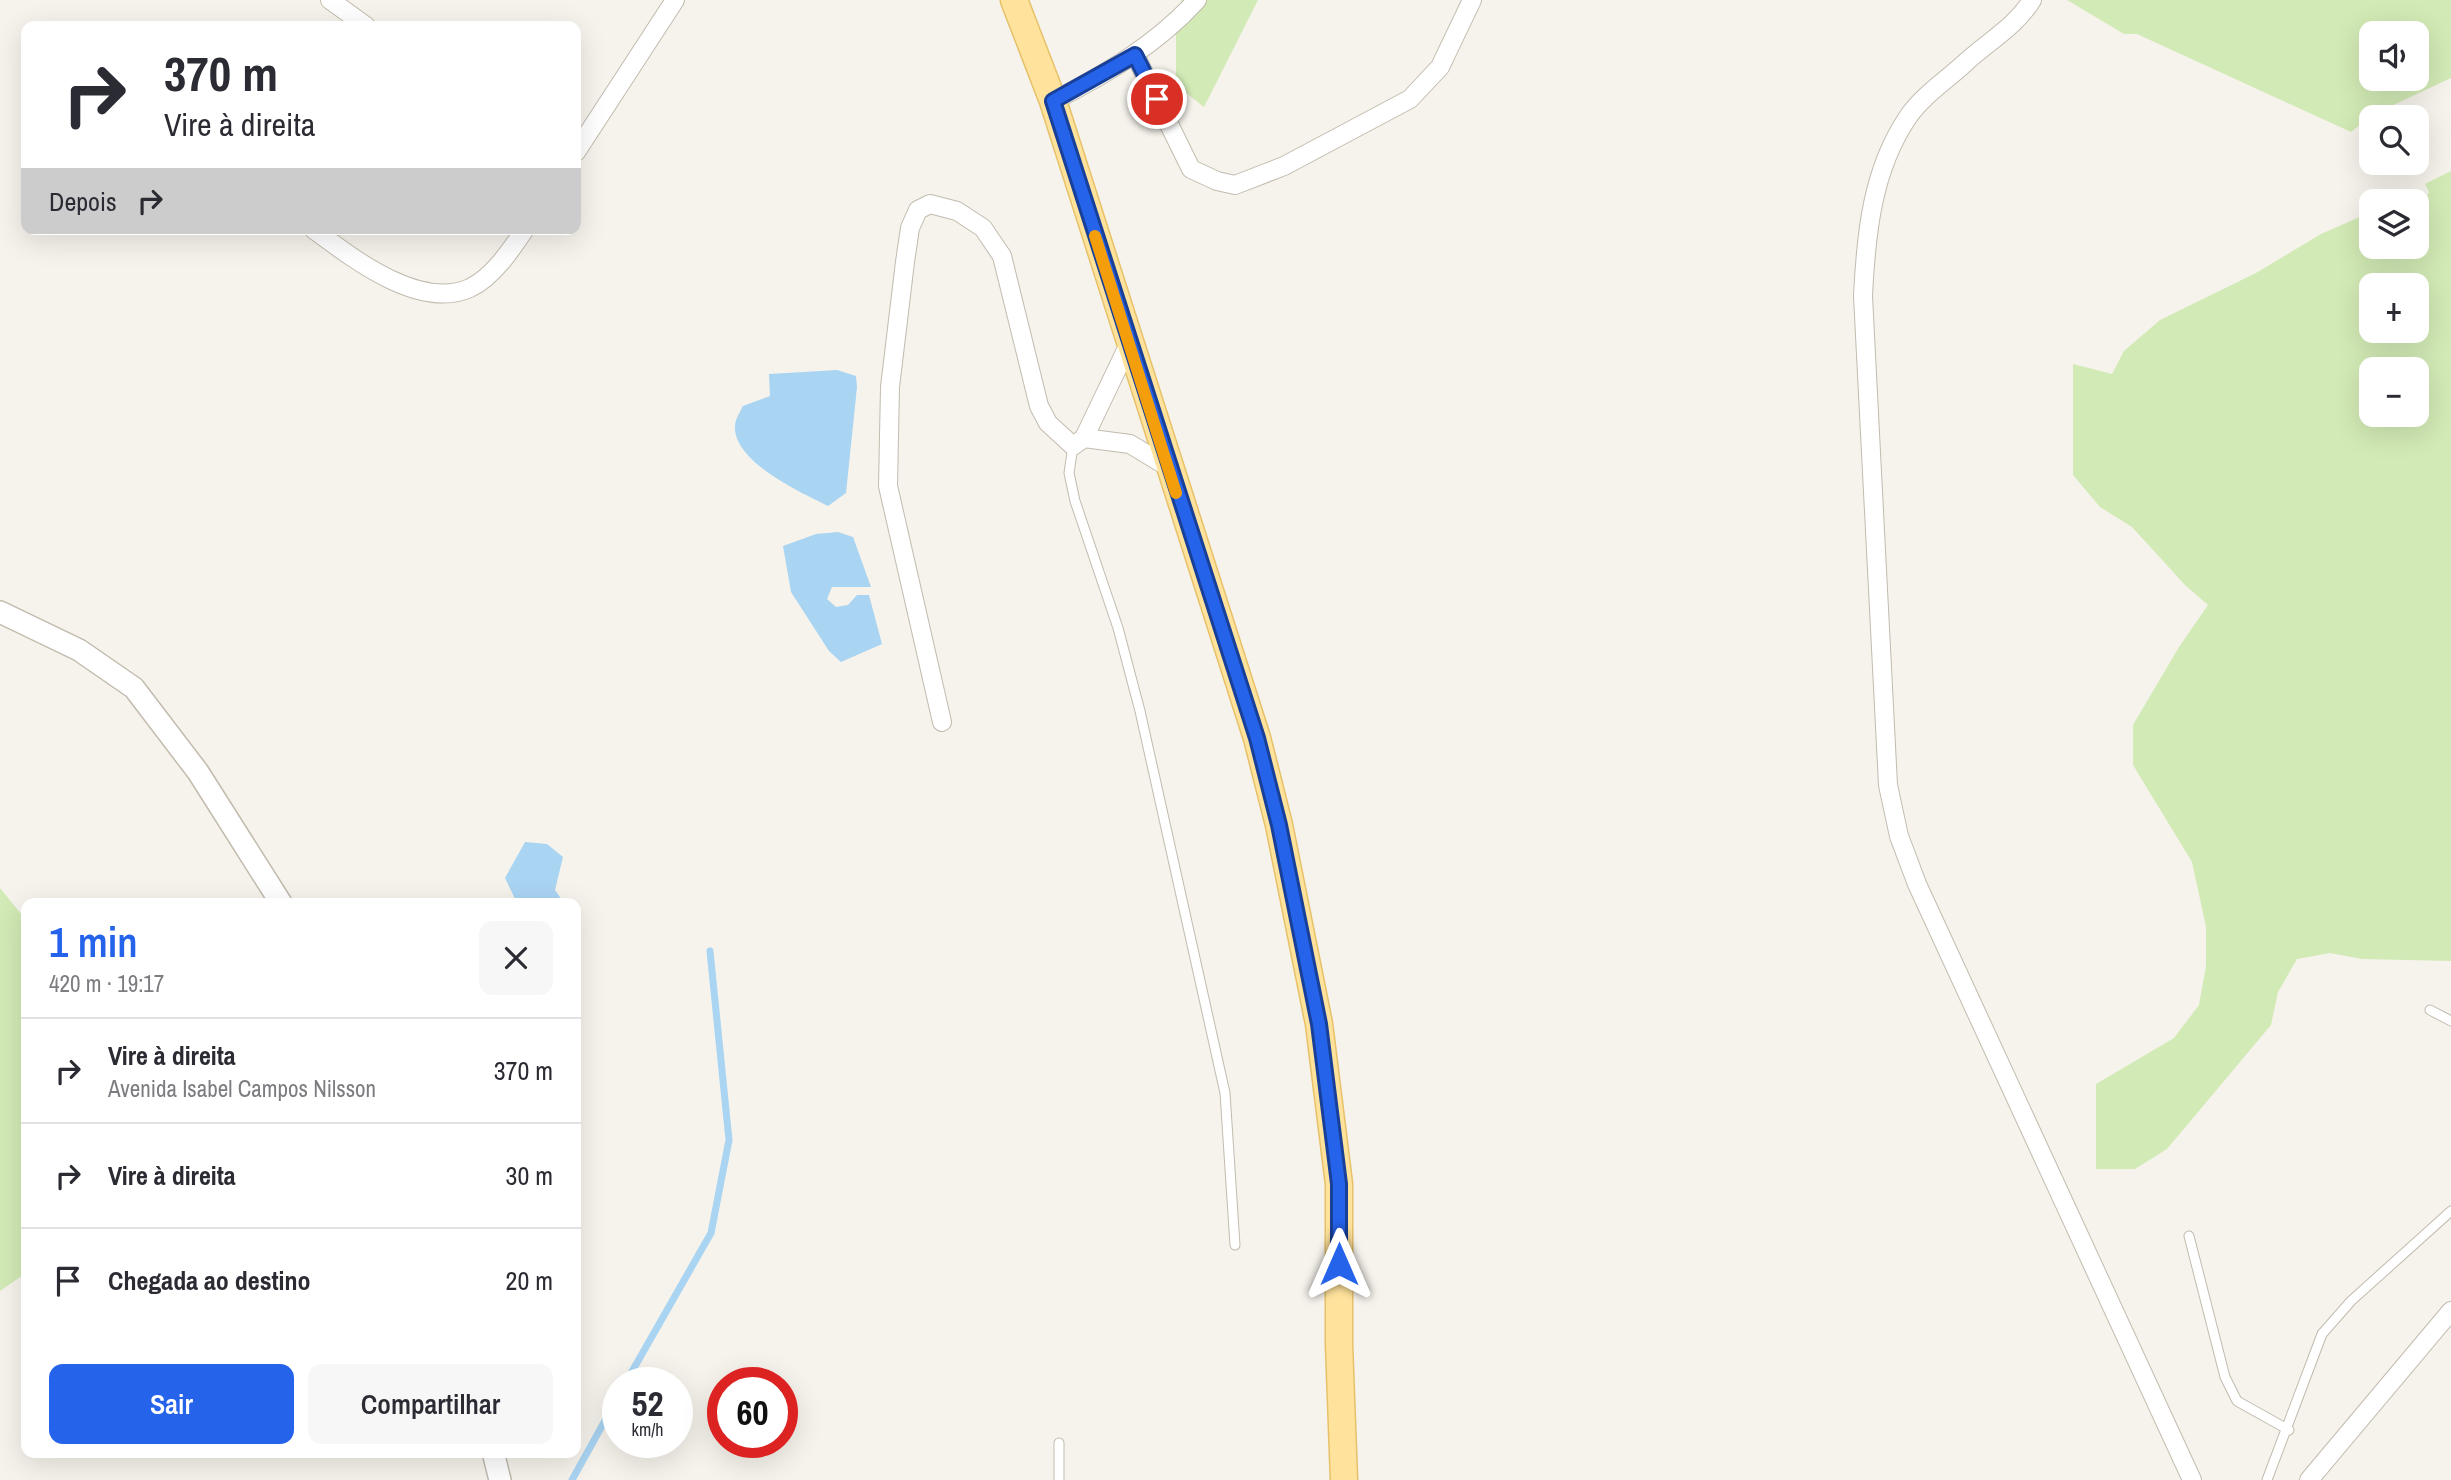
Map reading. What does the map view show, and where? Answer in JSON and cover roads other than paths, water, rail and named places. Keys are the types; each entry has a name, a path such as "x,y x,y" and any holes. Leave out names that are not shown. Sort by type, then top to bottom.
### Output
{"main road":[{"path":"1014,0 1053,101 1168,467 1257,738 1279,825 1319,1024 1339,1184 1339,1344 1344,1480"}],"street":[{"path":"330,0 359,21"},
{"path":"581,144 675,0"},
{"path":"1053,101 1135,55 1178,20 1197,0"},
{"path":"1135,55 1191,169 1217,181 1235,185 1284,166 1410,99 1440,67 1472,0"},
{"path":"2032,0 2019,20 1991,39 1909,115 1881,170 1866,235 1863,296 1888,785 1899,836 1917,884 2192,1480"},
{"path":"942,722 888,486 890,387 910,228 918,210 923,206 944,206 957,211 983,228 1002,256 1039,406 1048,423 1079,442 1130,443 1168,467"},
{"path":"321,235 369,271 421,289 446,294 469,289 488,276 520,235"},
{"path":"1079,442 1129,344"},
{"path":"0,612 79,650 134,688 198,772 278,898"},
{"path":"2309,1480 2451,1311"},
{"path":"494,1458 500,1480"}],"lane":[{"path":"1079,442 1069,472 1075,501 1118,628 1140,711 1225,1093 1235,1245"},
{"path":"2430,1010 2451,1021"},
{"path":"2267,1480 2322,1334 2351,1301 2451,1211"},
{"path":"2189,1236 2225,1377 2237,1401 2288,1430"},
{"path":"1059,1443 1059,1480"}],"water":[{"path":"837,370 856,376 857,387 846,493 828,506 771,475 757,464 737,439 735,426 743,406 770,396 769,374"},
{"path":"838,532 853,537 871,587 832,587 827,599 836,607 848,605 857,595 869,595 882,644 841,662 829,651 791,592 783,546 816,534"},
{"path":"525,842 547,844 563,857 555,890 561,898 515,898 505,878"}],"waterway":[{"path":"635,1367 711,1233 729,1140 710,951"},
{"path":"572,1480 602,1426"}]}
